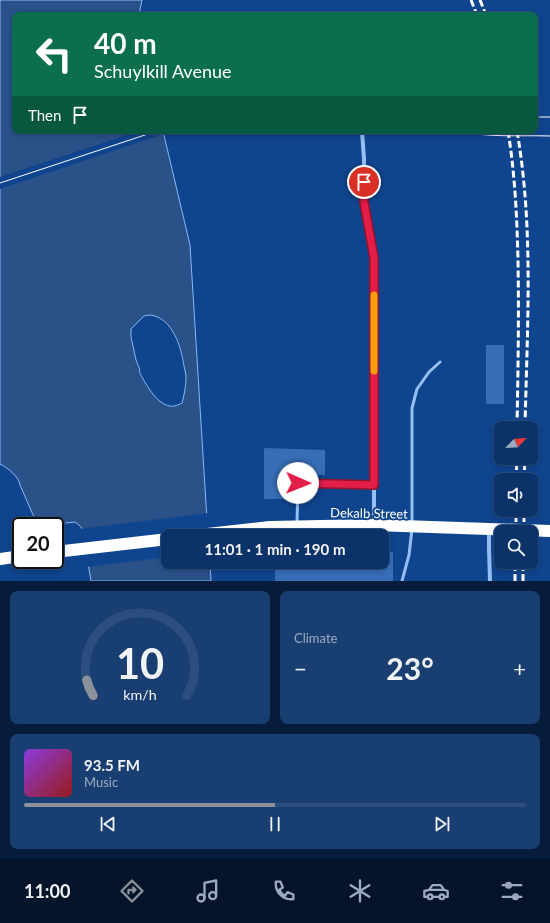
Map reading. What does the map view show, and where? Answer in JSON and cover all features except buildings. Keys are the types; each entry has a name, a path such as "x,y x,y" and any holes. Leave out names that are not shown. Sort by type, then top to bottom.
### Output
{"highway":[{"name":"Dekalb Street","path":"252,529 297,526 374,526 550,531"},
{"path":"64,551 161,539"},
{"path":"0,559 12,557"}],"street":[{"path":"362,134 364,202 374,258 374,526"},
{"path":"489,530 490,581"}],"lane":[{"path":"402,581 409,555 412,527 412,408 417,388 429,372 440,362"},
{"path":"297,526 298,483 374,485"}],"water":[{"path":"0,0 142,0 140,12 12,12 12,134 164,134 190,245 208,529 161,529 161,569 210,569 211,581 91,581 82,528 75,522 64,523 64,517 34,517 19,482 9,470 0,464","holes":["150,315 158,317 170,327 181,350 186,378 182,403 174,406 170,406 160,401 148,387 139,371 140,370 136,360 131,337 131,329 144,316"]}],"pier":[{"path":"130,134 163,134 0,189 0,177"},
{"path":"209,513 210,529 161,529 161,558 86,567 79,529"}],"tram line":[{"path":"538,117 550,117"},
{"path":"0,183 148,134"},
{"path":"476,134 550,136"}],"railway":[{"path":"471,0 476,12"},
{"path":"480,0 485,12"},
{"path":"508,134 514,180 518,245 517,421"},
{"path":"517,134 526,205 528,242 525,421"},
{"path":"516,473 517,465"},
{"path":"524,473 525,465"},
{"path":"516,517 516,525"},
{"path":"524,517 524,525"},
{"path":"515,569 515,581"},
{"path":"523,569 523,581"}],"slow traffic":[{"path":"374,295 374,371"}],"route":[{"path":"298,483 374,485 374,258 364,202 364,182"}]}
